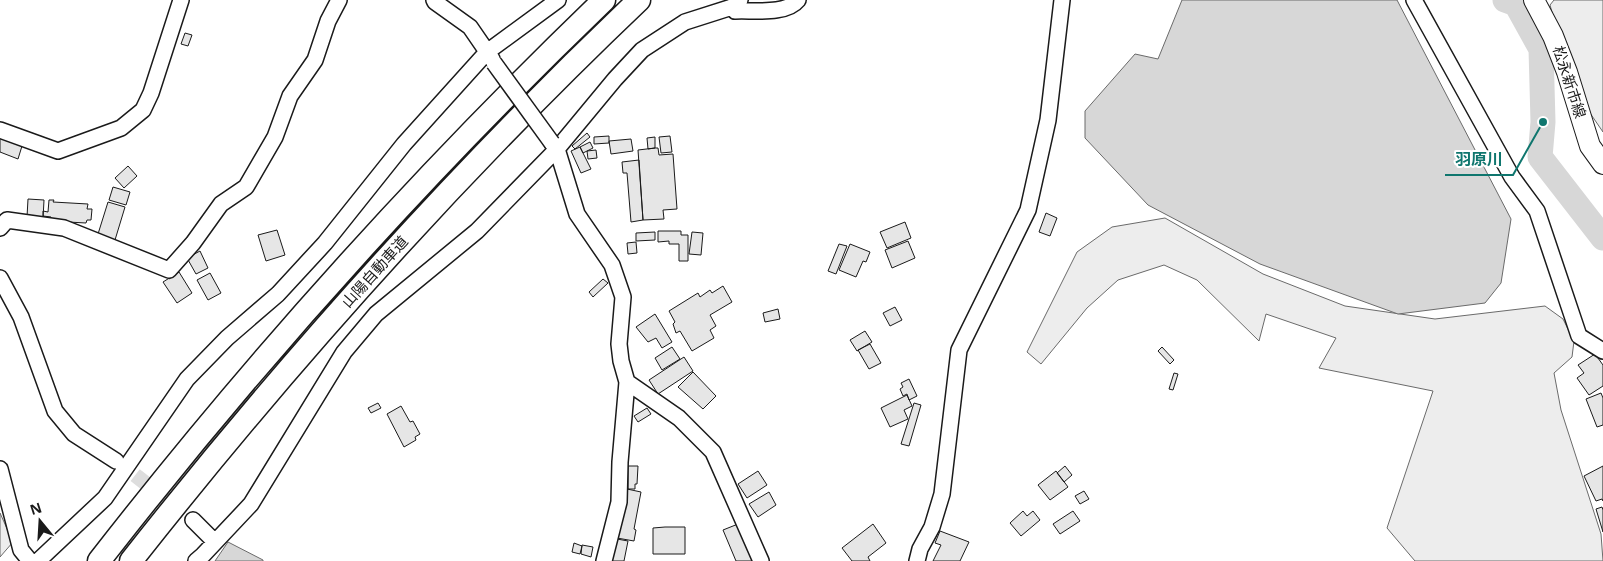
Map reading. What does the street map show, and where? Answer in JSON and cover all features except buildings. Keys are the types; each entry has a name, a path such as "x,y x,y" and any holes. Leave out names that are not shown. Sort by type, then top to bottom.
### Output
{"highway":[{"name":"山陽自動車道","path":"99,561 137,512 260,365 370,240 470,134 604,0"},
{"name":"山陽自動車道","path":"130,561 278,381 388,257 487,152 639,0"}],"main road":[{"name":"松永新市線","path":"1534,0 1553,36 1567,72 1590,146 1603,164"}],"street":[{"path":"0,130 58,150 121,128 142,110 151,94 181,0"},
{"path":"0,228 7,220 64,228 169,270 193,242 221,204 246,187 276,137 290,96 315,60 328,21 339,0"},
{"path":"434,0 470,27 490,58 555,146 577,214 612,265 623,297 619,344 621,361 627,382 620,462 619,502 604,561"},
{"path":"38,561 105,498 187,379 227,338 278,294 318,250 404,144 490,58 558,0"},
{"path":"196,561 250,504 344,352 376,314 477,231 642,50 685,22 736,3 735,11 781,10 793,5 798,0"},
{"path":"917,561 920,549 932,527 942,494 959,350 1028,210 1048,120 1062,0"},
{"path":"1414,0 1512,177 1537,211 1579,336 1603,351"},
{"path":"0,278 21,317 55,411 74,434 116,461"},
{"path":"627,382 679,418 713,452 761,561"},
{"path":"0,469 21,550 30,561"},
{"path":"193,520 215,542"}],"shaded area":[{"path":"1182,0 1397,0 1511,219 1501,283 1485,303 1398,314 1260,264 1148,205 1085,138 1085,111 1135,54 1158,59"},
{"path":"1554,0 1603,0 1603,132 1577,94 1550,5"},
{"path":"1165,218 1263,274 1345,306 1435,319 1545,306 1563,319 1574,341 1572,357 1554,373 1561,410 1601,534 1603,561 1415,561 1387,528 1433,391 1319,368 1336,338 1266,314 1259,341 1197,280 1164,265 1118,280 1087,308 1041,364 1027,352 1077,252 1112,227"},
{"path":"0,513 13,542 0,557"},
{"path":"228,542 263,560 263,561 215,561"}],"waterway":[{"path":"1505,0 1516,4 1541,49 1543,122 1540,157 1603,238"}],"tunnel":[{"path":"117,461 193,520"}],"place":[{"name":"羽原川","path":"1543,122"}]}
